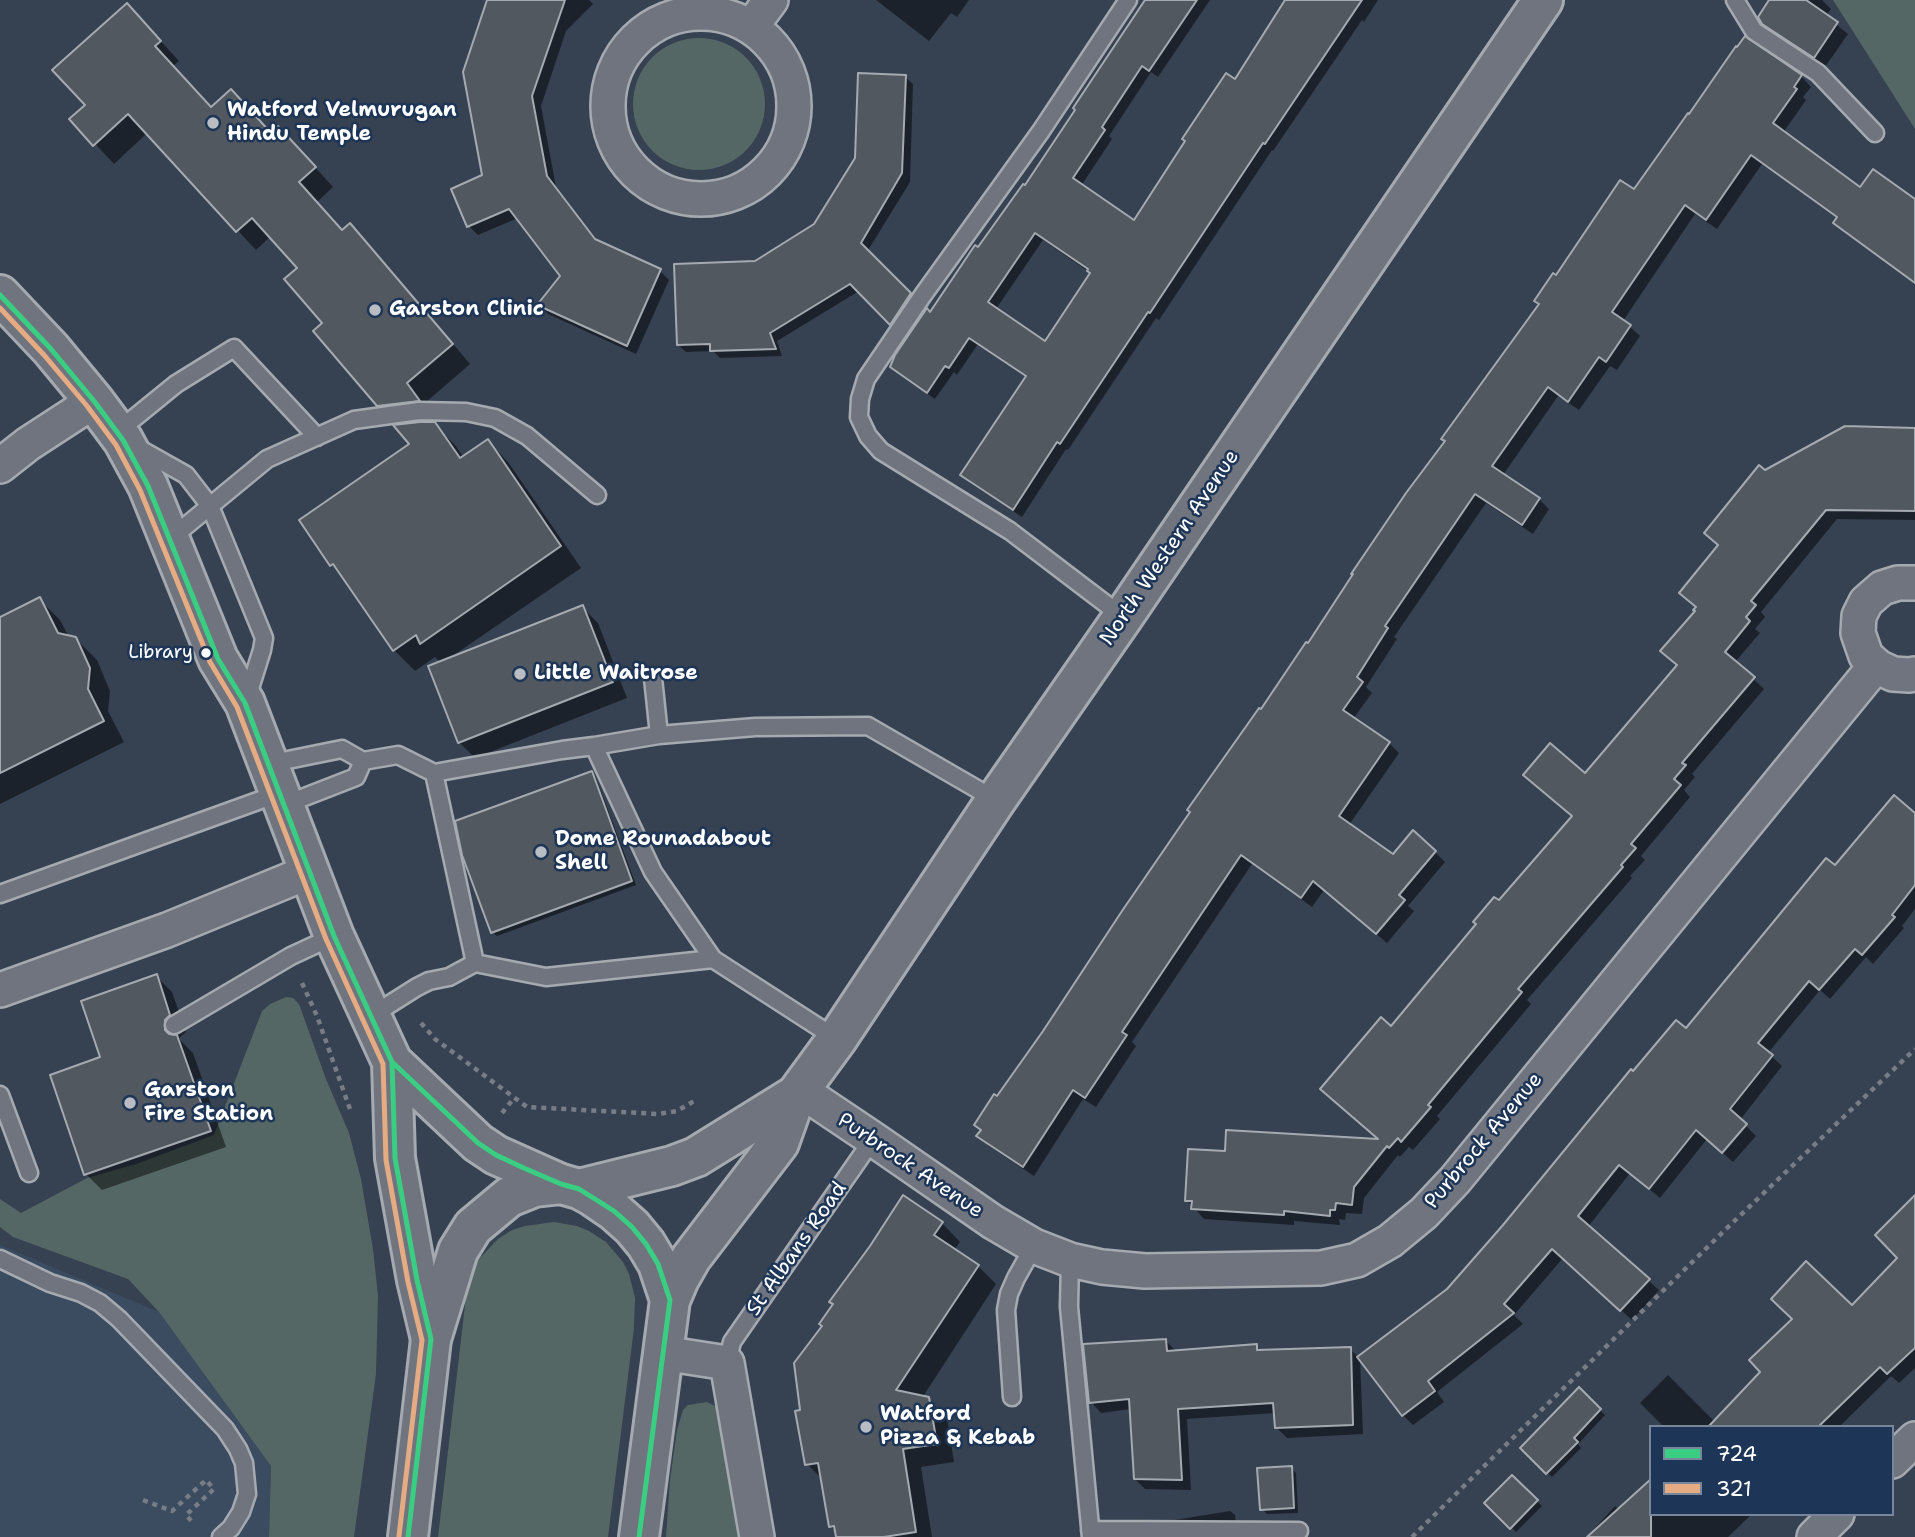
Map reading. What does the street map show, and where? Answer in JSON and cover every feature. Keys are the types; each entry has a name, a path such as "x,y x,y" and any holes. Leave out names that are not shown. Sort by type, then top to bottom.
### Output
{"main road":[{"name":"North Western Avenue","path":"670,1300 691,1258 779,1143 798,1093 1544,0"},
{"path":"0,295 51,349 94,401 120,436 148,486 218,659 245,703 334,936 392,1062 478,1143 496,1155 570,1187 614,1210 646,1244 658,1264 670,1300 639,1537"},
{"path":"392,1062 395,1158 417,1280 431,1339 408,1537"},
{"name":"North Western Avenue","path":"431,1339 458,1251 473,1227 509,1197 534,1188 570,1187 672,1166 696,1157 798,1093"}],"street":[{"path":"751,27 771,0"},
{"path":"699,12 732,18 751,27 775,49 790,78 793,96 791,129 778,159 765,174 737,192 704,200 672,195 643,180 627,164 612,135 607,108 612,76 628,48 640,35 668,18 699,12"},
{"path":"0,466 28,444 94,401"},
{"path":"1915,583 1898,583 1882,588 1866,601 1859,616 1858,633 1866,656 1876,665 1892,674 1915,674"},
{"name":"Purbrock Avenue","path":"798,1093 873,1139 993,1222 1034,1246 1070,1260 1102,1267 1145,1271 1321,1268 1357,1260 1390,1241 1424,1213 1455,1180 1876,665"},
{"path":"0,990 167,930 311,871"},
{"path":"663,1353 727,1363 757,1537"},
{"path":"1894,1459 1915,1438"},
{"path":"1814,1537 1835,1516"}],"lane":[{"path":"1123,617 1010,531 881,451 868,436 859,417 860,399 866,379 1041,131 1128,0"},
{"path":"1735,0 1754,31 1818,73 1875,133"},
{"path":"245,703 264,638 210,506 186,475 120,436 176,384 234,348 317,437"},
{"path":"170,539 267,459 354,420 419,411 466,411 495,418 527,436 597,495"},
{"path":"653,678 659,735"},
{"path":"0,894 277,787 342,750 363,761 398,755 434,773 659,735 755,727 868,726 996,800"},
{"path":"594,746 653,872 713,959 837,1039"},
{"path":"277,787 356,777 363,761"},
{"path":"434,773 475,963"},
{"path":"174,1026 291,956 334,936"},
{"path":"371,1016 417,987 429,981 449,977 475,963 546,977 713,959"},
{"path":"0,1095 29,1173"},
{"name":"St Albans Road","path":"727,1363 732,1342 873,1139"},
{"path":"1012,1397 1006,1310 1016,1278 1034,1246"},
{"path":"0,1259 100,1303 119,1319 225,1429 244,1463 247,1494 241,1513 221,1537"},
{"path":"1070,1260 1069,1307 1090,1534 1299,1531"}],"path":[{"path":"291,956 317,1016 352,1115"},
{"path":"421,1023 435,1039 527,1107 658,1114 677,1111 694,1101"},
{"path":"1412,1537 1726,1229 1915,1049"},
{"path":"143,1500 172,1511 206,1480 214,1489 186,1515 194,1524"}],"shaded area":[{"path":"1833,0 1915,0 1915,129"},
{"path":"699,38 724,43 746,57 760,79 765,104 760,129 746,151 724,165 699,170 674,165 652,151 638,129 633,104 638,79 652,57 674,43"},
{"path":"286,997 293,998 299,1004 349,1133 361,1179 373,1249 378,1296 376,1374 354,1537 269,1537 271,1466 159,1312 128,1279 13,1237 0,1227 0,1199 21,1213 87,1178 136,1164 214,1135 262,1011"},
{"path":"554,1222 577,1226 606,1242 623,1262 635,1298 634,1328 608,1537 438,1537 467,1288 471,1275 477,1261 498,1239 512,1230"},
{"path":"0,1245 159,1312 271,1466 269,1537 0,1537"},
{"path":"707,1402 719,1408 744,1537 666,1537 670,1480 677,1430 683,1410 688,1405"}],"building":[{"path":"487,0 565,0 532,96 547,176 595,239 661,269 627,346 537,305 560,276 509,209 467,227 451,189 482,175 463,72"},
{"path":"1145,0 1197,0 1149,71 1142,66 1073,178 1134,220 1185,141 1182,139 1226,73 1235,79 1285,0 1362,0 1013,510 960,475 1026,376 969,338 949,368 945,366 927,393 890,367 895,355 927,308 930,312 975,245 978,247 1023,184 1025,185 1075,110 1073,108","holes":["1035,233 1090,273 1045,341 988,302"]},
{"path":"1769,0 1806,0 1838,22 1814,58 1762,24 1758,17"},
{"path":"127,3 161,41 155,46 211,107 231,89 271,133 278,126 316,167 299,182 342,230 350,223 453,344 407,383 420,401 377,406 313,331 322,323 284,279 297,268 252,218 236,232 128,114 93,146 69,119 85,105 52,70"},
{"path":"1745,36 1802,75 1794,87 1797,89 1773,123 1860,187 1873,169 1915,199 1915,283 1833,223 1837,217 1751,155 1706,220 1685,205 1612,312 1631,325 1606,362 1599,357 1568,402 1548,387 1492,466 1540,498 1522,525 1475,494 1385,626 1388,628 1357,677 1363,682 1343,710 1390,742 1339,816 1393,854 1413,830 1436,851 1399,895 1405,900 1376,934 1313,881 1301,898 1241,855 1122,1032 1127,1035 1085,1098 1073,1090 1023,1167 976,1136 981,1130 974,1125 994,1094 997,1096 1043,1031 1190,812 1187,810 1306,642 1308,643 1351,574 1445,441 1441,439 1539,304 1534,301 1553,273 1556,275 1620,180 1634,189"},
{"path":"858,73 906,75 902,173 861,243 911,293 890,325 850,284 770,333 776,349 710,351 710,344 677,345 674,264 755,261 814,224 855,158"},
{"path":"435,422 460,458 488,439 561,546 420,644 416,635 393,651 299,520 409,444 393,425"},
{"path":"1845,426 1915,428 1915,511 1826,510 1751,601 1756,605 1746,617 1750,621 1725,652 1755,677 1682,763 1686,765 1674,779 1681,785 1631,844 1636,848 1621,865 1623,867 1518,989 1522,992 1428,1105 1431,1107 1401,1142 1398,1138 1389,1148 1387,1146 1354,1187 1352,1205 1336,1203 1335,1210 1330,1210 1330,1216 1284,1211 1284,1215 1191,1209 1192,1201 1185,1201 1188,1149 1225,1151 1226,1130 1378,1139 1320,1089 1381,1017 1391,1026 1476,924 1473,922 1494,897 1499,900 1572,816 1523,775 1550,743 1585,773 1677,665 1660,651 1695,611 1693,610 1696,607 1679,593 1718,545 1704,533 1759,465 1765,470"},
{"path":"40,597 58,633 76,637 90,668 88,689 104,721 0,773 0,617"},
{"name":"Little Waitrose","path":"583,605 613,682 458,743 428,666"},
{"name":"Dome Rounadabout Shell","path":"592,771 632,881 491,933 462,855 455,821"},
{"path":"1894,795 1915,813 1915,885 1892,915 1895,917 1862,955 1855,949 1819,990 1809,981 1758,1043 1773,1055 1730,1109 1747,1124 1722,1153 1696,1130 1649,1189 1619,1165 1578,1216 1650,1279 1620,1311 1552,1249 1504,1304 1514,1313 1428,1381 1435,1391 1402,1416 1357,1357 1447,1289 1631,1069 1633,1071 1676,1020 1686,1028 1826,858 1835,865"},
{"name":"Garston Fire Station","path":"157,974 170,1015 165,1020 165,1030 169,1034 177,1035 211,1131 84,1175 50,1075 100,1057 81,1001"},
{"path":"903,1195 943,1222 934,1235 979,1265 896,1390 929,1397 937,1444 903,1449 916,1532 884,1537 836,1537 834,1526 829,1527 818,1463 805,1465 795,1411 800,1410 794,1363 822,1326 819,1324 833,1304 829,1302"},
{"path":"1915,1195 1915,1348 1887,1374 1880,1367 1820,1425 1710,1425 1760,1372 1749,1360 1792,1319 1771,1299 1806,1261 1852,1305 1897,1258 1875,1235"},
{"path":"1166,1339 1167,1351 1257,1344 1257,1350 1351,1347 1353,1425 1275,1428 1273,1403 1178,1409 1182,1480 1134,1479 1129,1399 1089,1403 1083,1344"},
{"path":"1579,1387 1601,1409 1574,1438 1578,1442 1546,1474 1520,1448"},
{"path":"1292,1466 1294,1508 1260,1510 1257,1468"},
{"path":"1512,1475 1538,1500 1510,1529 1484,1503"},
{"path":"1649,1481 1651,1537 1587,1537"}],"transit line":[{"name":"724","path":"0,295 51,349 94,401 123,440 148,486 218,659 245,703 334,936 392,1062 478,1143 526,1169 579,1189 614,1211 632,1227 658,1264 670,1300 639,1537"},
{"name":"321","path":"0,308 87,406 116,445 140,490 210,662 237,707 326,939 383,1064 386,1160 408,1282 422,1340 399,1536"},
{"name":"724","path":"378,1032 392,1062 395,1158 417,1280 431,1339 408,1537"}],"place":[{"name":"Watford Velmurugan Hindu Temple","path":"213,123"},
{"name":"Garston Clinic","path":"375,310"},
{"name":"Library","path":"206,653"},
{"name":"Little Waitrose","path":"520,674"},
{"name":"Dome Rounadabout Shell","path":"541,852"},
{"name":"Garston Fire Station","path":"130,1103"},
{"name":"Watford Pizza & Kebab","path":"866,1427"}]}
